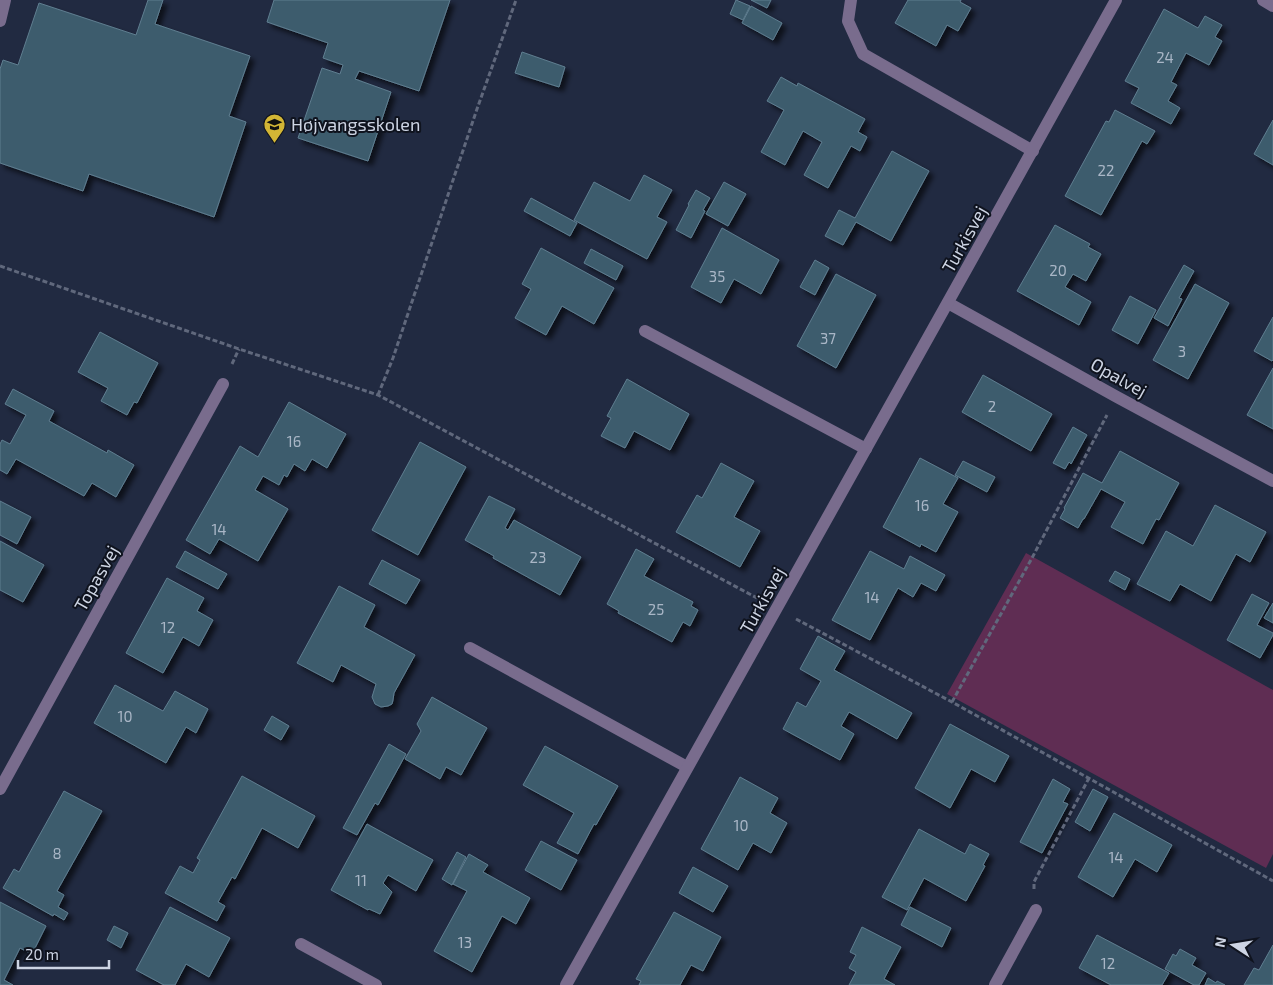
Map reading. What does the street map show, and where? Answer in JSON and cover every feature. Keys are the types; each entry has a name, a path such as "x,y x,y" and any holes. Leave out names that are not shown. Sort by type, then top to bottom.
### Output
{"street":[{"path":"0,21 5,0"},
{"path":"851,0 848,21 863,54 1033,151"},
{"name":"Turkisvej","path":"566,985 1116,0"},
{"path":"1263,0 1273,6"},
{"name":"Opalvej","path":"948,303 1273,481"},
{"path":"646,331 866,449"},
{"name":"Topasvej","path":"0,789 223,384"},
{"path":"470,648 687,767"},
{"path":"995,985 1036,910"},
{"path":"301,944 376,985"}],"path":[{"path":"378,395 393,358 516,0"},
{"path":"0,266 378,395 952,702 1273,881"},
{"path":"952,702 1032,558 1117,397"},
{"path":"1036,910 1034,882 1089,778"}],"shaded area":[{"path":"1026,553 1273,690 1273,854 1266,868 947,694"}],"building":[{"path":"148,0 163,0 155,24 250,56 229,116 246,122 214,217 89,174 83,191 0,163 0,69 3,60 18,65 39,3 136,35"},
{"path":"274,0 450,0 419,91 359,71 355,79 391,92 368,161 298,138 322,68 340,74 343,65 323,58 328,43 267,22"},
{"path":"736,0 750,6 743,20 730,14"},
{"path":"751,0 771,0 767,8"},
{"path":"908,0 961,0 960,2 971,8 958,31 947,25 936,46 895,23"},
{"path":"751,6 782,23 773,40 742,23"},
{"path":"1164,9 1198,28 1205,16 1222,25 1215,37 1222,41 1209,65 1186,53 1171,82 1177,85 1168,101 1180,108 1171,124 1131,103 1139,88 1125,81"},
{"path":"522,52 565,67 559,87 515,73"},
{"path":"781,77 797,86 798,83 865,119 858,132 867,137 860,151 851,146 828,188 804,175 822,142 803,131 785,165 761,152 784,110 767,101"},
{"path":"1115,110 1155,131 1147,144 1142,141 1101,215 1065,196 1106,121 1109,122"},
{"path":"1273,120 1273,165 1254,154"},
{"path":"892,151 929,171 891,241 856,222 843,245 825,236 839,210 855,218"},
{"path":"644,175 672,190 657,217 667,222 647,259 574,220 594,182 630,201"},
{"path":"724,182 746,194 728,226 706,214"},
{"path":"696,190 710,198 691,238 676,230"},
{"path":"531,198 577,223 570,236 524,211"},
{"path":"1055,225 1090,244 1088,247 1101,254 1086,281 1073,274 1065,287 1091,302 1079,325 1017,291"},
{"path":"722,228 779,260 761,294 734,279 721,303 691,287"},
{"path":"541,248 614,288 594,324 562,306 546,335 515,318 531,289 522,284"},
{"path":"591,249 623,266 616,280 584,263"},
{"path":"815,260 829,268 815,295 800,287"},
{"path":"1184,265 1194,271 1179,298 1182,299 1168,326 1154,318"},
{"path":"836,274 876,295 836,368 797,346"},
{"path":"1195,284 1229,303 1188,379 1153,360"},
{"path":"1130,296 1156,310 1138,344 1112,330"},
{"path":"1273,317 1273,360 1272,361 1254,351"},
{"path":"100,332 158,363 137,403 134,402 127,415 101,401 108,388 78,372"},
{"path":"1273,368 1273,429 1247,415"},
{"path":"983,375 1052,414 1031,451 962,412"},
{"path":"627,379 689,414 670,450 634,431 625,448 601,436 611,418 607,416"},
{"path":"13,389 54,411 49,421 107,453 108,450 134,465 116,497 92,483 84,496 16,459 7,474 0,470 0,444 2,440 10,444 26,415 5,404"},
{"path":"289,402 346,434 327,468 312,459 305,471 294,464 287,477 284,475 279,485 263,476 255,490 288,509 258,561 219,539 210,554 186,540 240,446 258,457"},
{"path":"1073,427 1087,435 1071,464 1069,462 1065,469 1053,463"},
{"path":"420,442 466,467 418,555 372,530"},
{"path":"1120,451 1179,483 1159,520 1156,519 1143,544 1111,527 1125,502 1101,489 1078,528 1060,518 1083,473 1102,483"},
{"path":"920,458 958,478 943,504 958,512 936,552 921,544 920,547 883,527"},
{"path":"963,461 995,477 987,492 955,475"},
{"path":"721,463 754,481 734,517 760,531 740,567 676,532 697,495 702,498"},
{"path":"489,496 515,509 505,528 508,530 514,520 581,557 560,595 493,558 494,556 465,540"},
{"path":"0,501 31,517 17,544 0,535"},
{"path":"1215,505 1266,532 1250,562 1236,554 1211,601 1180,584 1170,601 1137,584 1166,531 1193,546"},
{"path":"0,541 44,565 23,602 0,590"},
{"path":"636,549 654,559 644,576 693,602 691,606 698,610 690,626 683,622 672,642 618,613 619,611 607,604"},
{"path":"185,551 227,574 218,589 176,567"},
{"path":"870,551 904,569 910,556 945,575 936,591 921,583 913,597 898,588 870,640 832,620"},
{"path":"382,560 420,580 406,604 369,584"},
{"path":"1115,571 1130,579 1125,590 1109,581"},
{"path":"167,578 204,598 197,611 213,620 199,646 183,637 163,673 126,653"},
{"path":"339,586 375,605 364,627 415,655 394,693 392,704 388,706 381,707 375,704 372,697 376,684 341,665 333,682 297,663"},
{"path":"1252,594 1269,603 1257,625 1273,633 1260,658 1227,640"},
{"path":"1273,603 1273,623 1264,618"},
{"path":"818,636 845,651 834,670 912,713 897,739 849,712 841,726 854,734 840,760 783,729 797,702 806,707 821,681 800,669"},
{"path":"115,685 163,711 175,691 208,709 196,733 186,727 166,763 94,723"},
{"path":"432,697 487,728 461,775 446,767 440,779 405,759 421,731 417,724"},
{"path":"272,716 289,726 281,740 264,730"},
{"path":"950,724 1009,756 995,782 971,769 950,808 915,788"},
{"path":"389,744 406,754 378,805 375,803 357,835 343,828"},
{"path":"545,746 618,786 578,854 557,843 574,813 523,785"},
{"path":"242,776 315,816 298,848 262,828 235,879 232,877 218,902 225,906 217,921 165,893 180,866 193,873 200,860 197,858"},
{"path":"740,777 778,798 770,813 787,823 771,853 753,843 738,870 701,849"},
{"path":"1053,779 1070,789 1063,802 1068,804 1042,853 1020,842"},
{"path":"1093,789 1108,797 1090,831 1075,822"},
{"path":"64,791 102,811 57,891 64,895 58,907 68,913 64,920 54,914 53,916 3,888 14,869 19,872"},
{"path":"1114,813 1172,845 1157,872 1135,859 1113,897 1078,877"},
{"path":"367,824 433,860 416,891 388,875 383,883 392,892 380,914 368,910 331,890"},
{"path":"919,829 965,854 970,844 989,854 983,865 985,866 966,901 924,878 907,910 882,897"},
{"path":"541,841 577,860 561,890 525,870"},
{"path":"457,852 466,857 452,885 442,879"},
{"path":"469,854 488,865 483,872 530,898 516,924 502,916 472,972 434,951 467,891 453,884"},
{"path":"693,867 728,886 713,912 679,893"},
{"path":"0,902 46,926 32,954 20,948 4,980 13,985 0,985"},
{"path":"170,907 230,938 209,977 186,964 175,985 164,985 136,970"},
{"path":"910,907 951,928 942,947 901,925"},
{"path":"674,912 721,937 703,971 691,965 680,985 639,985 641,981 636,979"},
{"path":"114,926 128,933 121,948 107,940"},
{"path":"862,927 901,947 884,979 895,985 849,985 856,972 849,968 856,955 850,952"},
{"path":"1097,935 1169,973 1162,985 1111,985 1079,968"},
{"path":"1273,945 1273,985 1244,985 1254,968 1259,970"},
{"path":"1180,949 1196,958 1192,965 1206,973 1199,985 1194,985 1165,969 1173,954 1176,956"},
{"path":"1208,978 1216,983 1217,981 1225,985 1205,985"}],"place":[{"name":"Højvangsskolen","path":"275,143"}]}
